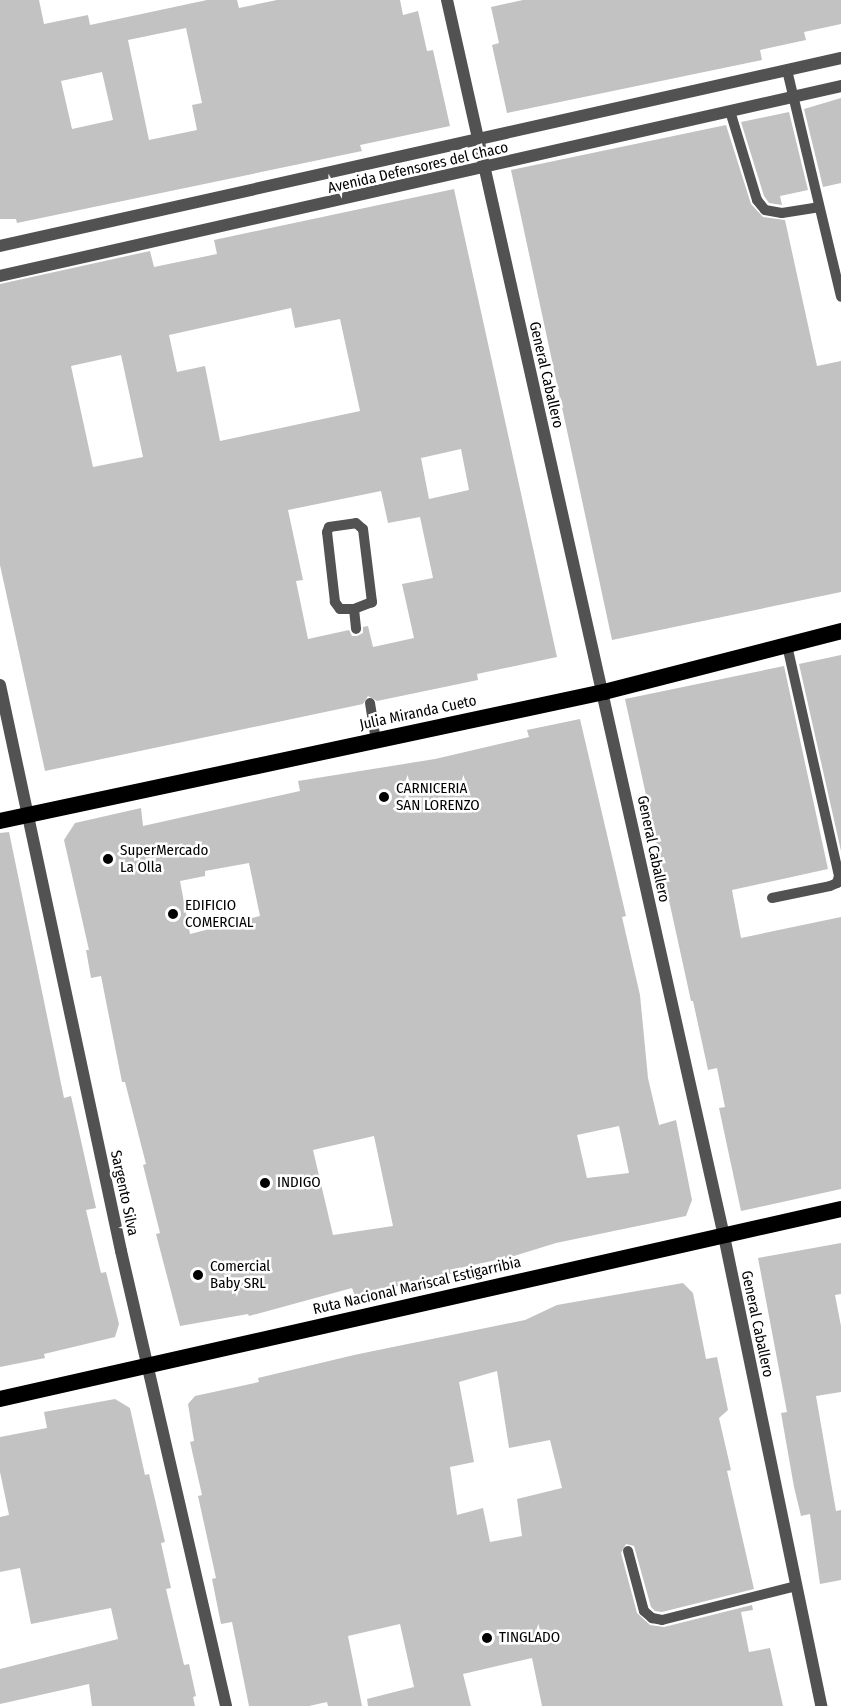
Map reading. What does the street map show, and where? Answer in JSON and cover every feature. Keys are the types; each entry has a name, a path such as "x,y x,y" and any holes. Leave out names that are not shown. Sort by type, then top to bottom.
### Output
{"highway":[{"name":"Julia Miranda Cueto","path":"0,821 604,692 841,632"},
{"name":"Ruta Nacional Mariscal Estigarribia","path":"0,1399 841,1209"}],"street":[{"name":"General Caballero","path":"447,0 604,692 724,1236 821,1706"},
{"name":"Avenida Defensores del Chaco","path":"0,246 841,58"},
{"name":"Avenida Defensores del Chaco","path":"0,276 484,169 841,86"},
{"name":"Sargento Silva","path":"0,685 26,815 147,1365 226,1706"}],"lane":[{"path":"787,70 841,297"},
{"path":"730,111 757,200 765,210 782,213 819,207"},
{"path":"356,523 363,529 373,598 370,605 354,609 340,609 335,603 326,537 329,527 356,523"},
{"path":"354,609 356,628"},
{"path":"772,898 830,886 837,883 839,876 787,645"},
{"path":"370,703 376,741"},
{"path":"628,1551 644,1611 652,1618 662,1620 796,1586"}],"building":[{"path":"0,0 39,0 44,24 88,15 90,25 207,0 237,0 239,8 277,0 400,0 403,15 418,11 427,51 433,50 450,126 360,145 362,151 17,223 16,219 0,219","holes":["186,28 202,103 192,105 197,130 149,140 128,40","102,72 113,120 72,129 61,81"]},
{"path":"523,0 841,0 841,24 804,32 806,40 760,50 762,60 507,113 492,45 499,43 491,7"},
{"path":"841,98 841,183 823,187 804,109"},
{"path":"789,112 808,190 780,196 782,205 769,203 764,196 741,122"},
{"path":"726,125 751,204 763,217 785,220 817,366 841,361 841,592 612,640 511,170"},
{"path":"454,189 557,657 477,674 478,680 377,701 368,696 363,704 45,771 0,565 0,284 150,251 154,267 217,254 214,240","holes":["291,308 295,328 340,319 360,411 220,441 205,366 177,372 169,335","121,355 143,457 93,467 71,366","461,449 469,490 429,499 421,458","381,491 388,523 420,517 433,578 402,584 414,638 373,647 368,626 363,627 363,633 357,636 352,636 349,630 308,639 296,581 303,580 288,510"]},
{"path":"841,655 841,851 799,664"},
{"path":"784,666 828,869 732,890 741,938 841,917 841,1189 741,1211 719,1108 725,1107 717,1068 708,1070 625,699"},
{"path":"580,719 626,916 622,917 640,995 648,1078 659,1125 676,1120 692,1200 686,1216 556,1243 514,1256 455,1269 458,1272 355,1296 352,1288 249,1316 248,1314 180,1326 156,1234 160,1233 143,1165 146,1164 125,1082 122,1082 101,976 91,978 86,950 89,950 64,840 75,823 141,808 143,826 300,791 298,781 435,759 529,737 527,730","holes":["249,863 260,916 190,934 180,881 205,876 205,871","619,1126 629,1173 587,1178 577,1135","374,1136 393,1226 333,1235 313,1150"]},
{"path":"9,832 64,1098 71,1096 96,1208 86,1210 101,1273 106,1272 119,1324 115,1337 44,1354 45,1358 0,1367 0,833"},
{"path":"841,1243 841,1294 835,1295 841,1326 841,1392 816,1396 836,1511 841,1510 841,1580 820,1584 810,1514 801,1516 794,1487 781,1413 787,1412 758,1258"},
{"path":"683,1283 693,1293 706,1359 717,1357 728,1410 719,1418 731,1470 727,1471 754,1589 662,1612 655,1611 651,1607 634,1546 626,1544 621,1553 637,1613 650,1625 664,1627 752,1605 753,1610 741,1612 749,1652 770,1648 783,1706 542,1706 532,1658 463,1674 471,1706 368,1706 367,1699 414,1687 400,1624 348,1636 362,1706 328,1706 327,1702 309,1706 249,1706 232,1622 221,1624 212,1579 216,1578 198,1496 202,1495 190,1442 194,1441 188,1404 195,1396 259,1382 258,1378 354,1355 525,1320 557,1305","holes":["497,1371 509,1448 550,1440 562,1488 517,1499 522,1536 490,1542 483,1508 457,1515 450,1467 474,1462 459,1382"]},
{"path":"115,1399 130,1408 145,1475 149,1474 165,1542 161,1543 171,1588 166,1589 184,1665 189,1664 196,1696 193,1697 195,1706 92,1706 89,1684 0,1704 0,1669 118,1639 111,1608 31,1624 20,1568 0,1572 0,1517 9,1515 0,1472 0,1437 47,1428 44,1412"}],"place":[{"name":"CARNICERIA SAN LORENZO","path":"384,797"},
{"name":"SuperMercado La Olla","path":"108,859"},
{"name":"EDIFICIO COMERCIAL","path":"173,914"},
{"name":"INDIGO","path":"265,1183"},
{"name":"Comercial Baby SRL","path":"198,1275"},
{"name":"TINGLADO","path":"487,1638"}]}
